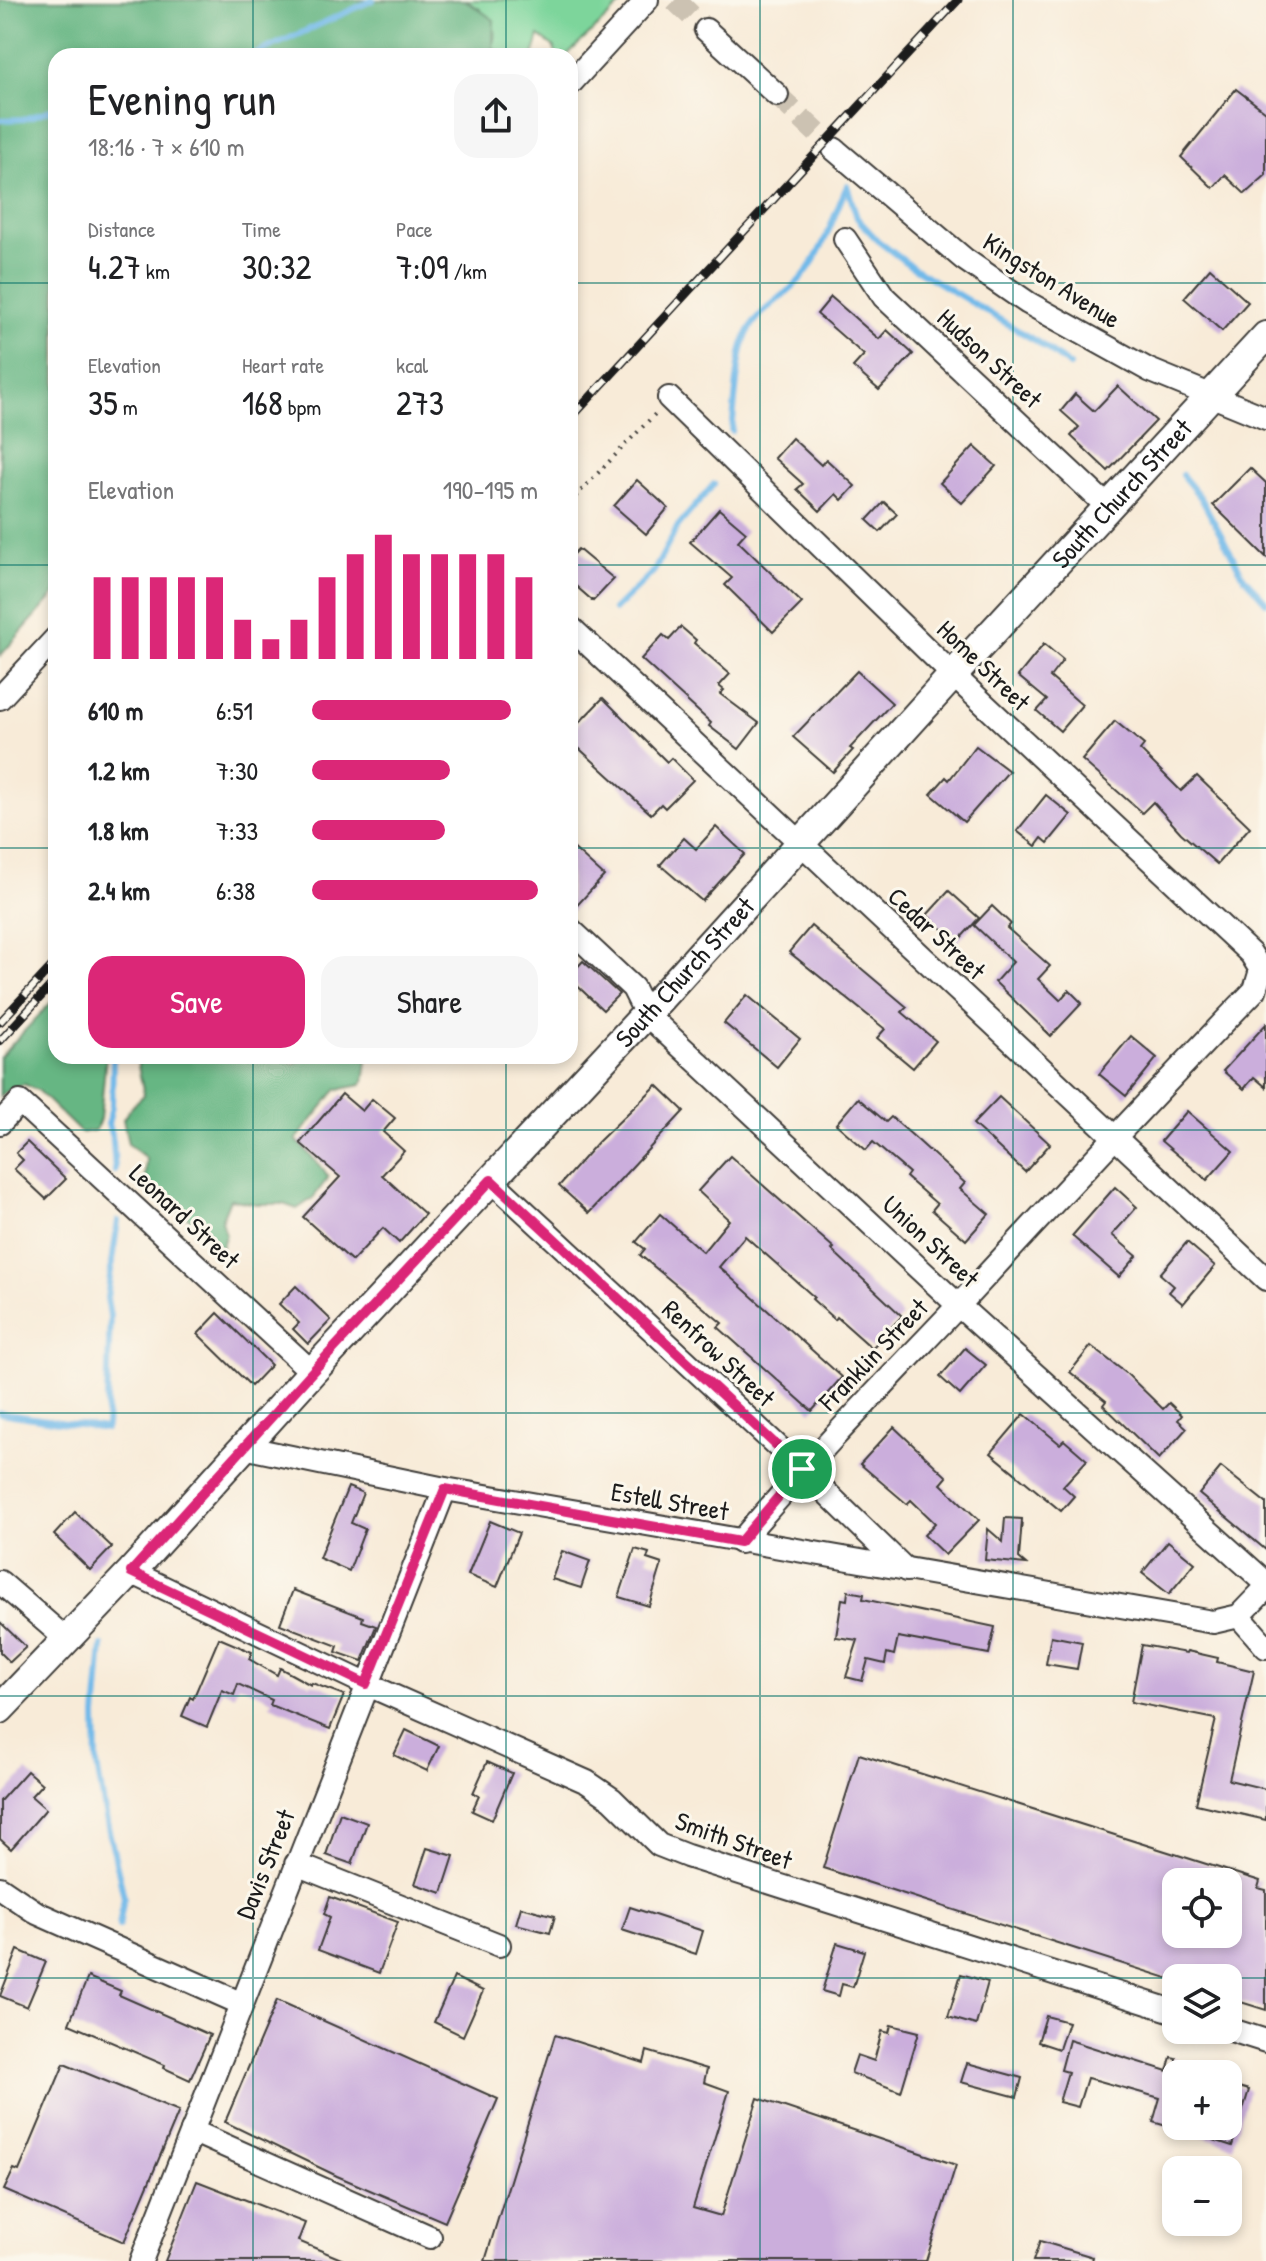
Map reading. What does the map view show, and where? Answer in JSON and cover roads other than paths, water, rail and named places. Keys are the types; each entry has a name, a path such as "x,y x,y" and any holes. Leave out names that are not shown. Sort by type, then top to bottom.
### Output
{"main road":[{"name":"South Church Street","path":"0,1709 131,1572 312,1372 646,1014 799,843 1266,336"}],"street":[{"path":"578,75 647,0"},
{"path":"706,30 777,95"},
{"name":"Kingston Avenue","path":"834,149 1001,287 1149,370 1266,418"},
{"name":"Hudson Street","path":"845,239 884,297 1109,508"},
{"name":"Home Street","path":"669,398 953,675 1251,954 1261,970"},
{"name":"Cedar Street","path":"578,635 1266,1279"},
{"path":"0,698 48,647"},
{"name":"Union Street","path":"578,936 633,988 646,1014 958,1305 1266,1585"},
{"name":"Franklin Street","path":"740,1542 802,1469 1255,990 1261,970"},
{"name":"Leonard Street","path":"0,1123 20,1102 312,1372"},
{"name":"Renfrow Street","path":"491,1180 906,1570"},
{"name":"Estell Street","path":"243,1447 445,1489 740,1542 1213,1622 1239,1616"},
{"name":"Davis Street","path":"141,2261 240,2003 445,1489"},
{"name":"Smith Street","path":"131,1572 366,1684 587,1782 612,1799 659,1845 673,1851 1162,2008"},
{"path":"0,1582 66,1639"},
{"path":"1266,1585 1239,1616 1266,1647"},
{"path":"296,1864 499,1945"},
{"path":"0,1888 37,1913 240,2003"},
{"path":"1242,2033 1266,2041"},
{"path":"192,2131 430,2237"}],"waterway":[{"path":"268,48 373,0"},
{"path":"0,120 24,119 48,111"},
{"path":"847,185 857,218 878,241 912,267 1039,343 1070,366"},
{"path":"732,431 742,348 750,328 764,311 797,283 811,265 847,186"},
{"path":"1182,475 1201,498 1244,577 1266,602"},
{"path":"614,610 654,571 678,526 714,484"},
{"path":"113,1064 112,1106 108,1124 113,1141 115,1171"},
{"path":"0,1413 106,1429 110,1316 107,1298 118,1221"},
{"path":"102,1646 96,1716 97,1765 124,1897 119,1926"}],"tunnel":[{"path":"675,0 706,30"},
{"path":"777,95 834,149"}],"railway":[{"path":"578,410 958,0"},
{"path":"0,1022 48,971"},
{"path":"0,1041 48,989"}]}
